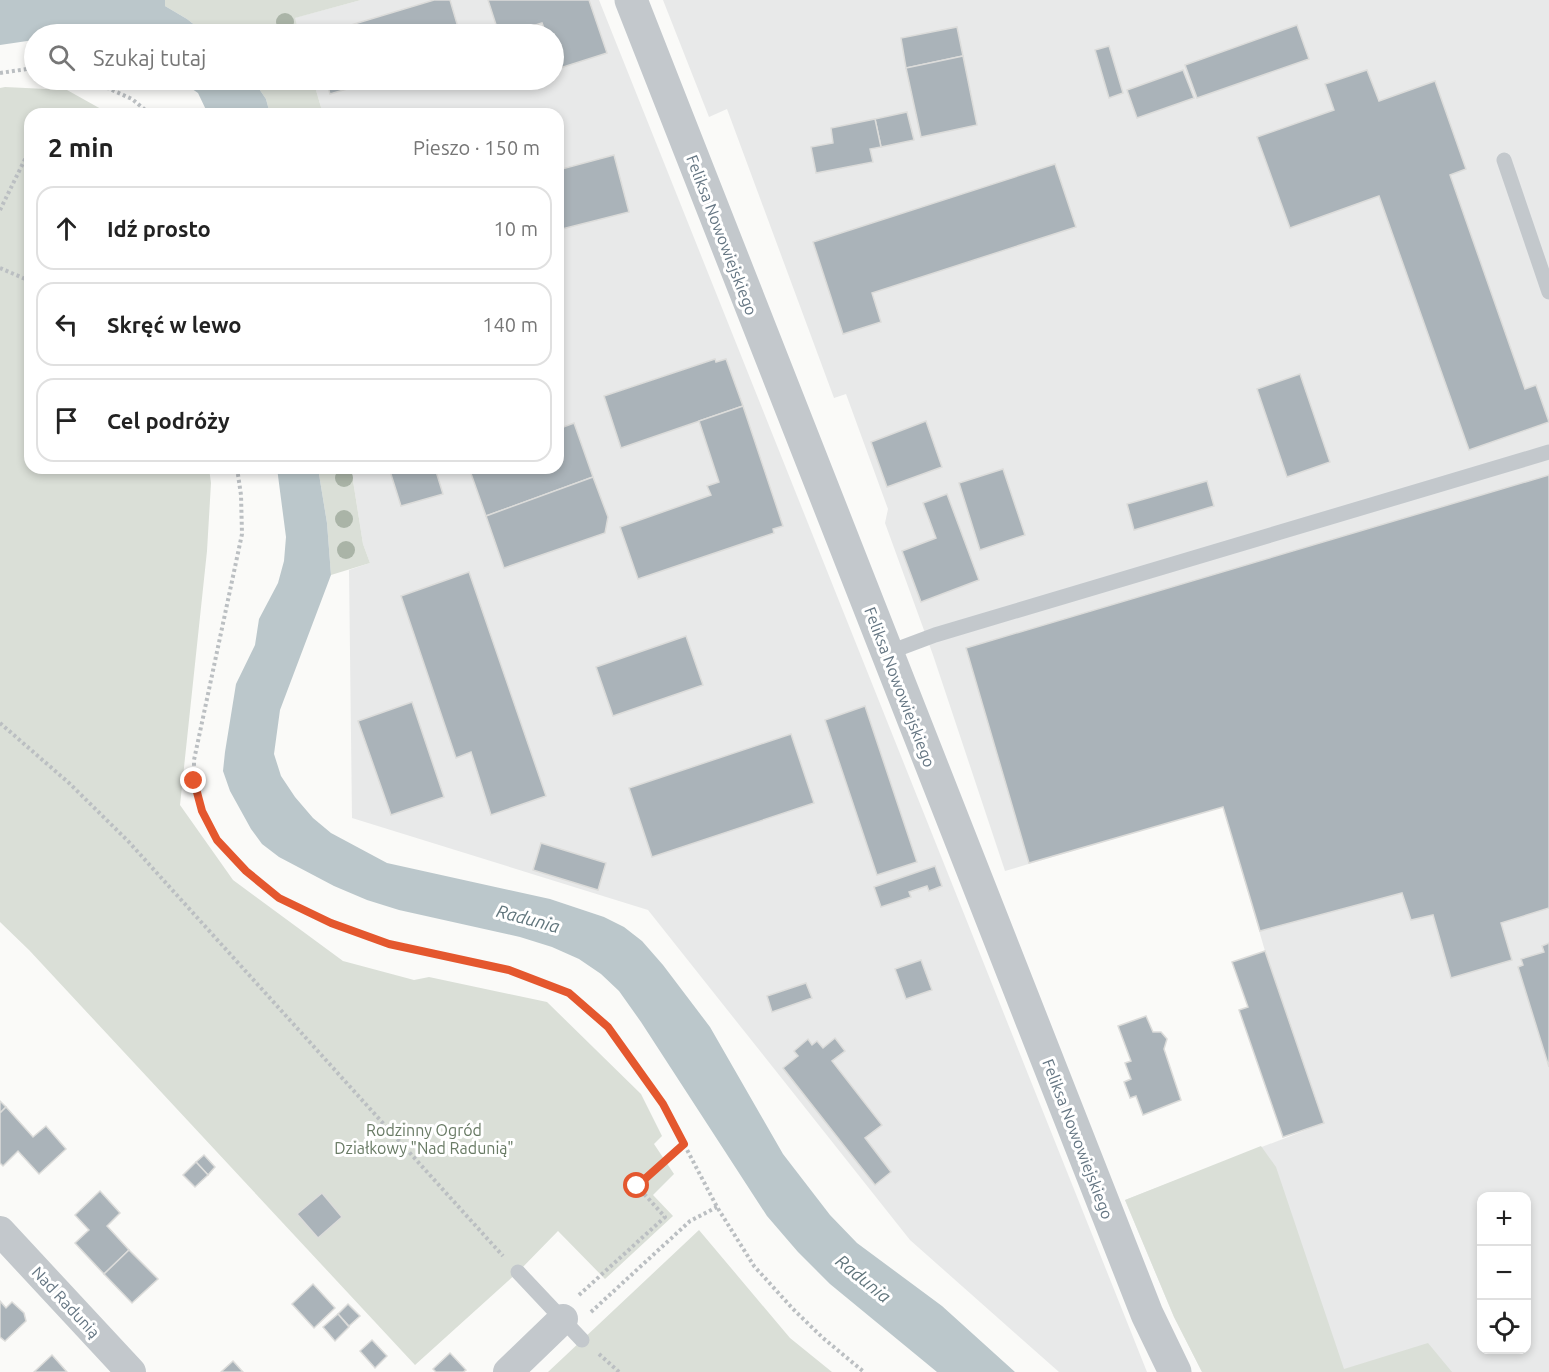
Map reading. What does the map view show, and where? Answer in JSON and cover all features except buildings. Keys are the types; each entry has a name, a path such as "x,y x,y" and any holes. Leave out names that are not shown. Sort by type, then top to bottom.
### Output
{"street":[{"name":"Feliksa Nowowiejskiego","path":"631,0 1147,1314 1175,1372"},
{"name":"Nad Radunią","path":"0,1231 131,1372"},
{"path":"507,1372 569,1325"}],"lane":[{"path":"1504,160 1549,292"},
{"path":"887,652 1549,452"},
{"path":"518,1272 569,1325"}],"path":[{"path":"0,73 24,69"},
{"path":"112,90 132,99 143,108"},
{"path":"0,210 24,161"},
{"path":"0,268 24,278"},
{"path":"238,474 242,534 194,760 194,781 202,811 217,840 246,871 279,898 331,923 389,944 509,970 569,993 608,1027 663,1104 717,1207 754,1266 823,1338 864,1372"},
{"path":"0,723 69,783 128,841 518,1272"},
{"path":"569,1325 665,1217 637,1186 684,1144"},
{"path":"569,1325 690,1221 717,1207"}],"shaded area":[{"path":"361,0 599,0 1147,1372 1059,1372 910,1240 648,910 352,818 349,570 370,563 363,544 352,474 564,474 564,108 321,108 316,90 564,90 564,24 296,24 294,18"},
{"path":"663,0 1549,0 1549,1372 1202,1372 1174,1317 1125,1200 1324,1123 1265,951 1223,807 1005,871 933,655 885,523 888,509 846,394 834,398 727,109 709,117"}],"green space":[{"path":"165,0 361,0 295,18 296,24 193,24 165,6"},
{"name":"Rodzinny Ogród Działkowy \"Nad Radunią\"","path":"0,88 67,90 99,108 24,108 24,474 210,474 207,551 180,805 233,880 343,961 414,980 429,977 547,1002 641,1094 662,1136 654,1144 674,1174 653,1195 673,1216 605,1279 558,1231 518,1272 415,1365 29,950 0,922"},
{"path":"260,90 316,90 321,108 268,108"},
{"path":"319,474 352,474 363,544 370,563 331,575 327,523"},
{"path":"1261,1146 1276,1167 1344,1369 1428,1343 1452,1372 1202,1372 1174,1317 1125,1200"},
{"path":"699,1230 790,1338 832,1372 548,1372"}],"water":[{"path":"0,0 165,0 165,6 193,24 24,24 24,41 0,45"},
{"path":"194,90 260,90 268,108 205,108 198,93"},
{"name":"Radunia","path":"278,474 319,474 327,523 331,575 280,710 274,754 281,776 313,818 331,833 387,863 550,899 604,917 624,927 642,941 710,1027 783,1154 830,1215 857,1243 942,1306 1015,1372 937,1372 830,1284 767,1216 641,1022 619,991 601,974 579,959 552,947 520,937 399,910 367,900 334,886 279,857 262,844 230,791 223,771 236,684 255,645 259,619 278,583 284,561 286,537"}],"route":[{"path":"194,781 202,811 217,840 246,871 279,898 331,923 389,944 509,970 569,993 608,1027 663,1104 684,1144 637,1186"}]}
